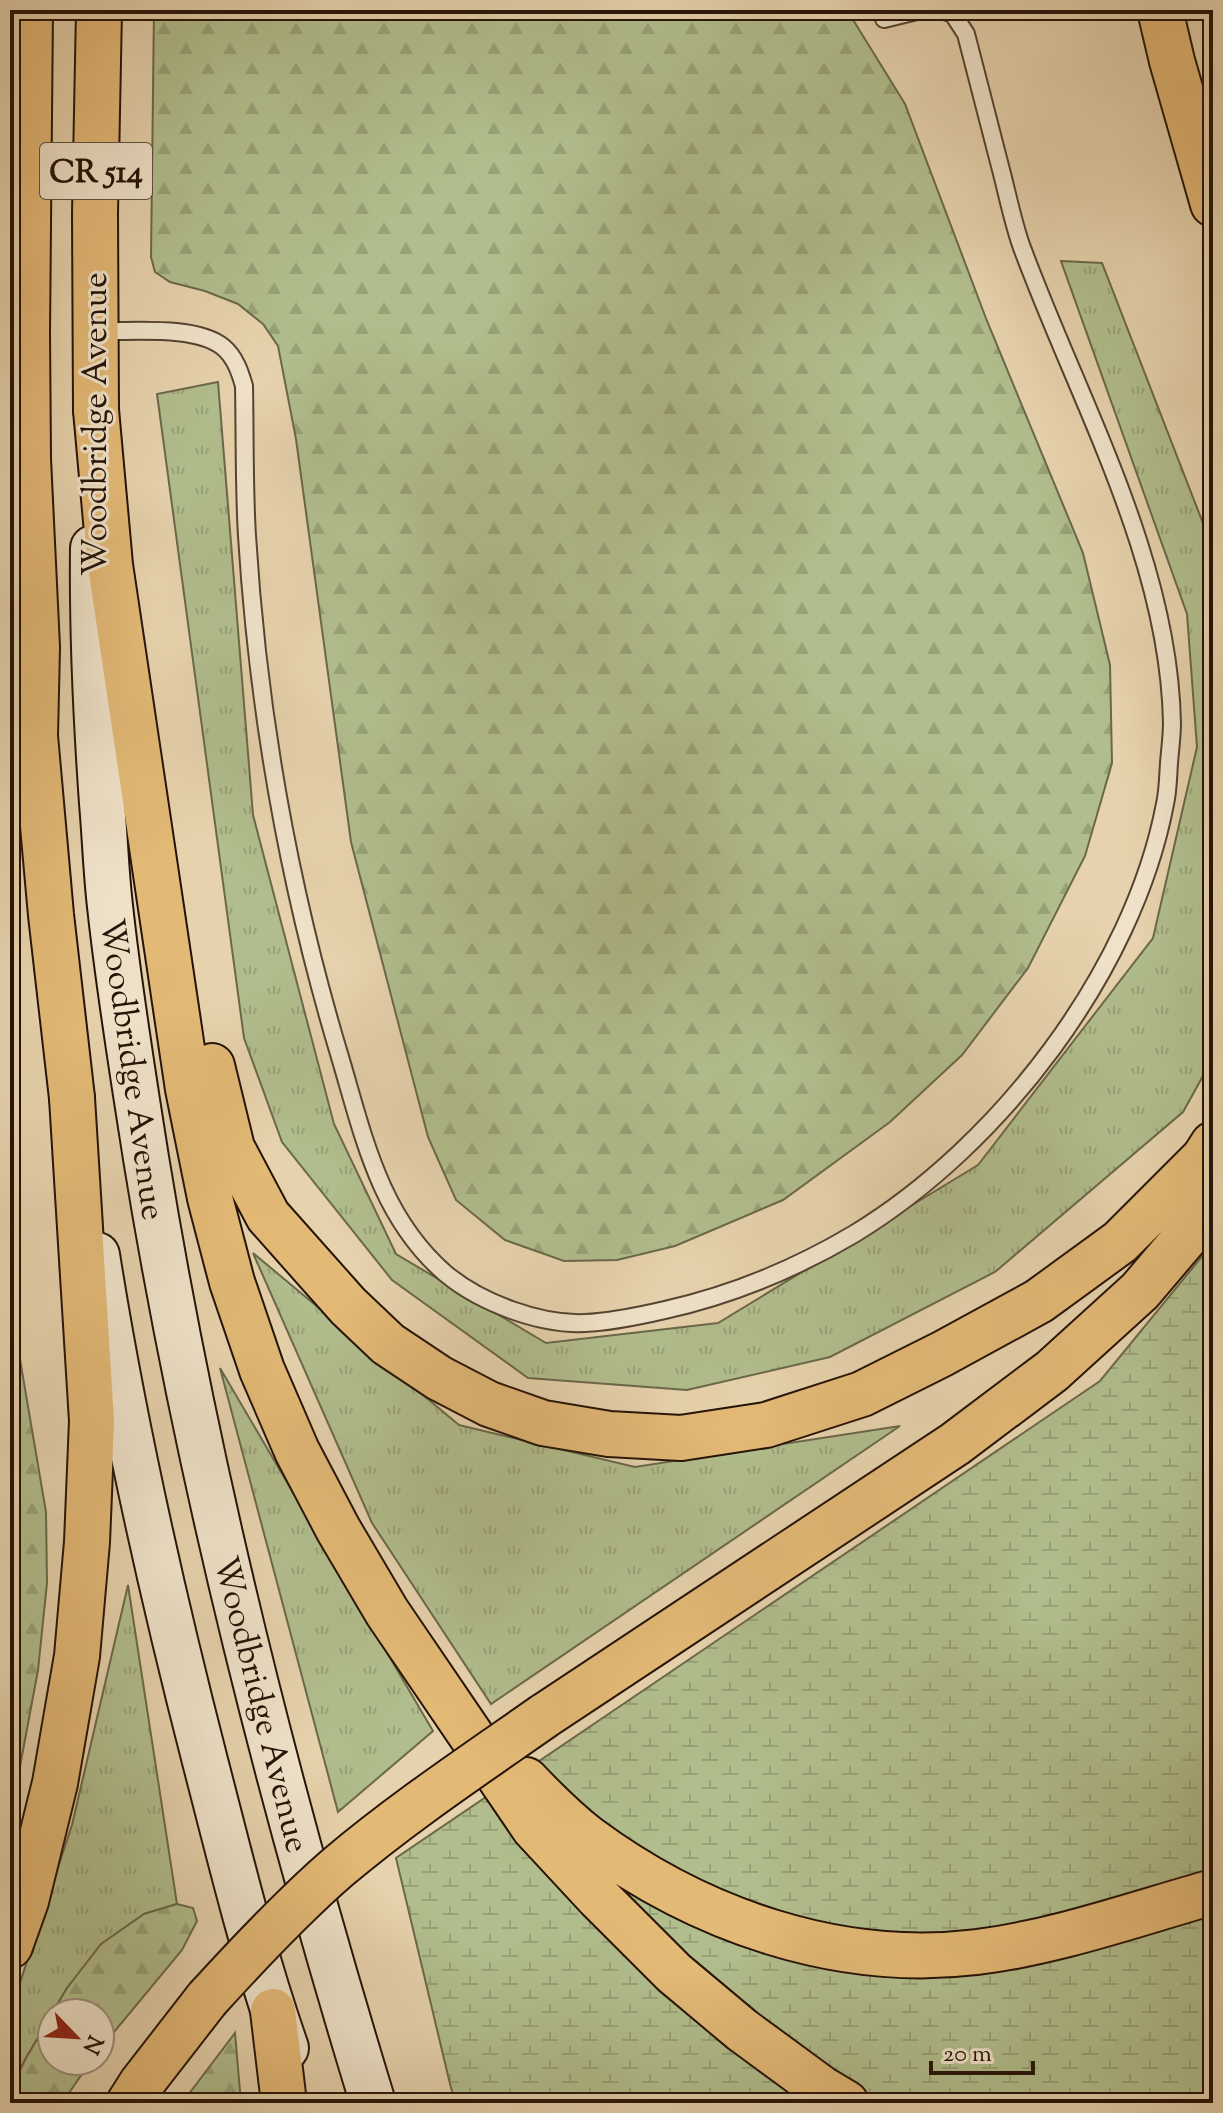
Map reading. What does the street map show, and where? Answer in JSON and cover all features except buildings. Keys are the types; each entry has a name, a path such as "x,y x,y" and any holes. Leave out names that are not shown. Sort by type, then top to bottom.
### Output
{"main road":[{"name":"Woodbridge Avenue","path":"30,10 27,332 28,459 37,647 35,736 72,1098 134,1456 174,1638 273,2011 305,2103"},
{"name":"Woodbridge Avenue","path":"99,10 93,587 97,735 110,905 160,1240 199,1440 287,1807 373,2103"},
{"path":"1160,10 1213,204"},
{"path":"96,410 110,565 188,1089 210,1198 232,1282 262,1370 297,1451 387,1612 534,1828 674,1973 742,2030 846,2103"},
{"path":"155,869 232,1148 268,1216 348,1306 388,1344 439,1378 489,1404 543,1423 609,1434 681,1438 766,1425 862,1394 1039,1301 1120,1242 1204,1158 1213,1144"},
{"path":"10,1946 26,1901 55,1783 77,1656 87,1542 92,1421 72,1098"},
{"path":"129,2103 207,1999 247,1955 337,1869 427,1799 544,1716 955,1444 1052,1371 1140,1291 1213,1205"},
{"path":"439,1688 541,1795 587,1837 652,1879 719,1914 783,1936 848,1950 909,1955 976,1952 1045,1940 1213,1892"},
{"path":"273,2011 284,2103"}],"lane":[{"path":"95,331 187,333 207,338 224,348 237,365 244,386 247,534 261,676 281,820 305,930 337,1045 368,1150 388,1201 415,1242 449,1276 486,1300 529,1316 579,1324 637,1316 713,1299 778,1274 854,1234 921,1187 982,1132 1032,1075 1083,1005 1119,938 1145,877 1166,802 1172,726 1166,651 1150,583 1130,514 1019,238 966,34 953,14 942,10"},
{"path":"884,19 916,11"}],"green space":[{"path":"154,10 847,10 905,104 987,321 1083,553 1110,665 1112,763 1085,856 1028,968 962,1055 890,1122 783,1200 675,1246 617,1260 564,1261 505,1240 456,1200 428,1137 351,842 296,439 278,346 263,324 238,304 170,282 155,272 151,257"},
{"path":"1061,261 1102,263 1213,549 1213,1058 1183,1112 995,1272 830,1357 687,1390 528,1378 392,1280 282,1142 244,1038 157,394 218,382 253,815 334,1124 396,1254 546,1343 718,1323 978,1165 1153,938 1197,747 1187,614"},
{"path":"10,1243 16,1336 46,1512 47,1583 38,1670 10,1820"},
{"path":"1213,1243 1213,2103 456,2103 396,1858 1100,1381"},
{"path":"253,1253 459,1425 635,1467 900,1426 491,1704 372,1523"},
{"path":"220,1368 433,1731 338,1812"},
{"path":"128,1585 177,1904 144,1914 67,1988 62,1997 36,1997 36,2041 10,2090 10,2013 72,1825"},
{"path":"177,1904 193,1908 197,1921 182,1950 116,2030 116,1997 62,1997 101,1944 144,1914"},
{"path":"235,2033 241,2103 182,2103"},
{"path":"36,2041 36,2077 80,2077 62,2103 10,2103 10,2090"}]}
